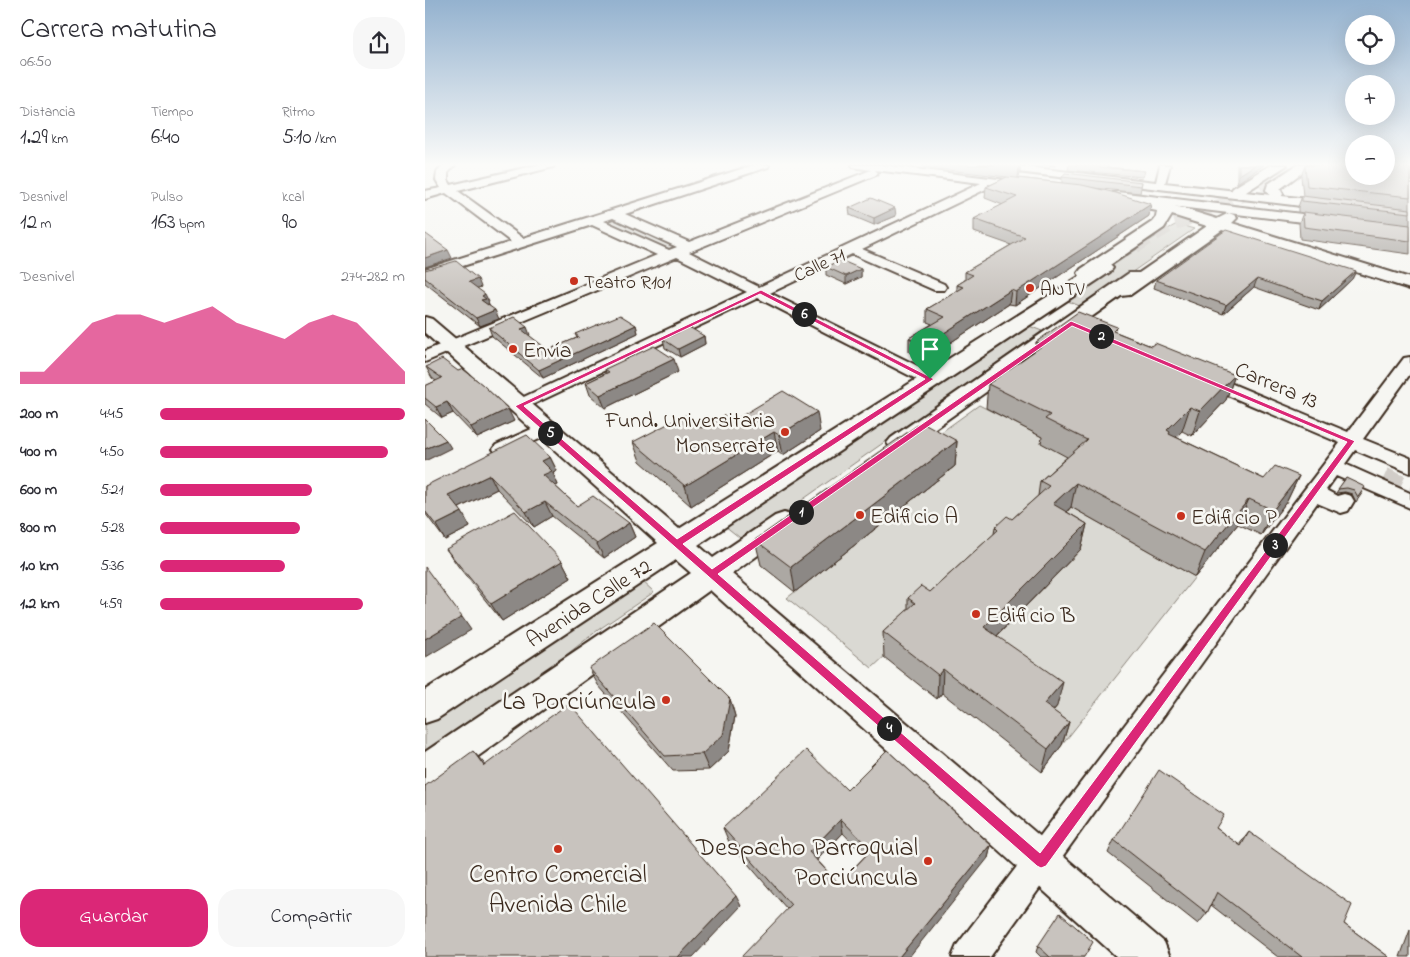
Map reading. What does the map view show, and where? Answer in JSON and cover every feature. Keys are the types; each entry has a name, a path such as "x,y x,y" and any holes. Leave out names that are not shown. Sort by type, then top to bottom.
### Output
{"main road":[{"path":"1037,310 1062,290 1158,226 1164,217 1165,210"},
{"path":"1170,210 1410,284"},
{"path":"1080,327 1105,304 1236,213"},
{"name":"Avenida Calle 72","path":"425,708 1104,268"},
{"path":"883,454 1080,327 1135,277"},
{"path":"425,323 1149,957"},
{"name":"Avenida Calle 72","path":"425,773 802,511"}],"street":[{"path":"476,210 521,243"},
{"path":"425,274 624,210"},
{"path":"425,356 781,210"},
{"name":"Calle 71","path":"519,406 933,210"},
{"path":"1225,210 1343,223"},
{"path":"613,213 678,251 930,379"},
{"path":"592,220 678,251"},
{"path":"851,249 939,287"},
{"path":"969,957 1410,362"},
{"name":"Carrera 13","path":"1189,373 1410,466"},
{"path":"487,457 545,429"},
{"path":"1313,493 1341,506 1364,484 1388,456"},
{"path":"1333,467 1364,484 1410,501"}],"shaded area":[{"path":"616,217 677,245 665,250 603,221"},
{"path":"1177,224 1194,229 1082,307 1063,299 1164,231"},
{"path":"1024,324 1042,331 744,541 725,526"},
{"path":"979,405 1046,439 1099,474 1059,519 1071,507 1195,577 1062,745 1039,728 1057,706 982,651 1081,549 915,628 872,668 787,598 955,466 922,446"},
{"path":"640,579 654,592 598,630 528,685 425,755 425,722"}],"building":[{"path":"853,210 892,210 874,218"},
{"path":"992,210 1142,210 1016,292 1011,290 924,346 909,338 945,317 927,309 964,287 957,285 973,275 965,272 1025,237 974,219"},
{"path":"1380,210 1410,210 1410,213"},
{"path":"1303,212 1410,225 1410,241 1304,227"},
{"path":"1226,230 1356,271 1322,301 1257,279 1226,305 1156,280"},
{"path":"426,234 448,250 425,258"},
{"path":"840,260 861,269 846,276 826,267"},
{"path":"456,261 478,279 469,282 485,294 482,296 486,299 481,300 495,310 476,318 425,278 425,270"},
{"path":"1078,312 1117,327 1113,331 1151,346 1155,343 1235,375 1200,411 1190,407 1167,430 1170,432 1169,434 1264,479 1275,466 1299,476 1273,510 1249,499 1205,552 1076,483 1053,504 1087,524 984,627 1063,682 1044,704 1069,722 1048,749 943,669 938,675 883,632 915,603 908,598 921,586 930,592 998,530 995,527 1007,516 1012,519 1049,486 1040,481 1087,440 1045,419 1050,415 988,384 1043,345 1036,342"},
{"path":"620,315 636,325 539,370 489,328 514,317 527,327 521,329 548,350 579,337 575,334"},
{"path":"689,327 704,336 678,349 663,339"},
{"path":"654,346 674,359 600,395 586,383 609,372 605,369"},
{"path":"442,359 458,371 463,369 508,409 471,427 447,402 436,407 425,398 425,386 442,378 426,367"},
{"path":"783,391 817,412 779,435 774,432 685,486 633,442 685,415 701,428 724,415 733,421"},
{"path":"425,419 446,440 425,449"},
{"path":"922,422 957,441 791,567 755,540"},
{"path":"527,435 550,457 542,461 552,471 543,475 577,506 593,496 629,523 597,544 545,502 526,512 490,475 448,495 462,512 436,525 425,511 425,486"},
{"path":"1346,478 1365,487 1358,497 1354,490 1347,488 1338,489"},
{"path":"515,511 562,561 491,604 446,549"},
{"path":"425,567 462,617 425,639"},
{"name":"La Porciúncula","path":"654,623 730,699 723,735 702,754 665,756 589,668"},
{"name":"Centro Comercial Avenida Chile","path":"569,703 736,896 678,957 425,957 425,786 473,751 484,766"},
{"path":"806,750 847,790 887,750 991,845 899,957 741,957 791,905 723,828","holes":["841,819 871,850 839,884 809,852"]},
{"path":"1159,770 1224,815 1216,828 1241,846 1249,832 1352,905 1344,924 1389,957 1302,957 1217,892 1207,913 1114,840"},
{"path":"1060,913 1093,942 1084,957 1050,957 1038,946"}],"tunnel":[{"path":"1135,246 1169,225 1210,210"},
{"path":"1384,477 1410,489"}],"place":[{"name":"Teatro R101","path":"574,281"},
{"name":"ANTV","path":"1030,288"},
{"name":"Envía","path":"513,349"},
{"name":"Fund. Universitaria Monserrate","path":"785,432"},
{"name":"Edificio A","path":"860,515"},
{"name":"Edificio P","path":"1181,516"},
{"name":"Edificio B","path":"976,614"},
{"name":"La Porciúncula","path":"666,700"},
{"name":"Centro Comercial Avenida Chile","path":"558,849"},
{"name":"Despacho Parroquial Porciúncula","path":"928,861"}],"route":[{"path":"761,292 930,379 677,544 712,574 1071,323 1351,441 1084,801 1041,862 519,406 761,292"}]}
